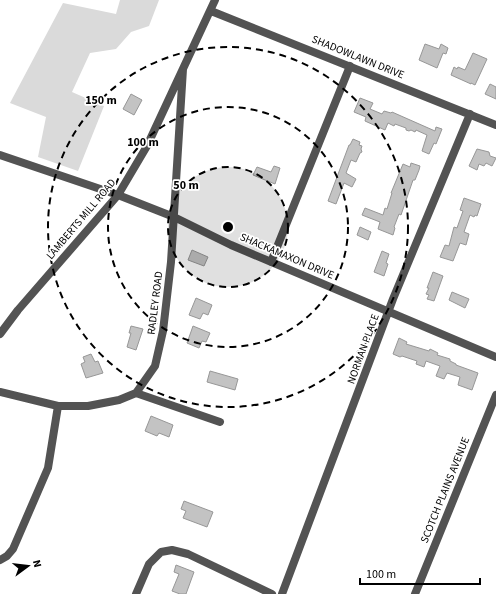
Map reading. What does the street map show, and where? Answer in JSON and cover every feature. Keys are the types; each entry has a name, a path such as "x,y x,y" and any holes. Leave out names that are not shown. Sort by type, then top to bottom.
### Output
{"street":[{"name":"LAMBERTS MILL ROAD","path":"0,334 18,310 118,195 147,146 215,0"},
{"name":"SHADOWLAWN DRIVE","path":"211,11 470,114 496,126"},
{"path":"271,262 350,66"},
{"name":"RADLEY ROAD","path":"136,393 155,366 163,331 171,262 183,70"},
{"name":"NORMAN PLACE","path":"282,594 388,311 470,114"},
{"name":"SHACKAMAXON DRIVE","path":"0,155 118,195 174,217 231,245 496,357"},
{"path":"0,392 58,406 88,406 119,400 136,393 220,422"},
{"name":"SCOTCH PLAINS AVENUE","path":"415,594 496,395"},
{"path":"0,560 13,550 48,468 58,406"},
{"path":"136,594 148,564 160,552 172,550 188,554 272,594"}],"shaded area":[{"path":"120,0 159,0 149,26 131,32 116,49 90,53 72,92 104,106 78,171 38,157 46,117 10,103 63,3 116,14"}],"building":[{"path":"425,44 439,49 441,44 448,48 446,54 443,53 437,68 419,60"},
{"path":"473,53 487,59 475,85 451,75 454,67 465,70"},
{"path":"490,84 496,87 496,99 485,94"},
{"path":"131,94 142,100 134,115 123,109"},
{"path":"360,98 373,103 370,109 382,114 384,111 392,112 435,131 436,127 442,129 436,144 434,143 429,154 422,151 427,135 416,130 415,132 411,130 409,131 406,130 406,128 395,124 394,126 388,123 385,130 365,121 366,117 354,112"},
{"path":"353,139 360,142 359,145 362,146 362,152 360,153 356,162 351,160 346,173 356,179 352,187 344,183 336,204 328,201 349,145"},
{"path":"477,149 489,152 490,156 496,158 492,166 486,163 484,166 479,164 477,170 469,166"},
{"path":"411,163 420,166 419,170 415,180 413,180 401,215 399,214 394,227 393,235 378,229 380,222 362,215 365,208 383,215 385,208 387,209 391,193 403,164 410,167"},
{"path":"274,166 280,168 275,184 253,175 257,167 271,172"},
{"path":"464,198 481,204 477,216 475,215 474,217 470,215 464,232 469,234 466,245 460,243 453,261 440,257 445,245 449,246 454,227 457,228 463,211 460,210"},
{"path":"360,227 371,232 368,240 357,235"},
{"path":"192,250 208,257 204,266 188,260"},
{"path":"382,251 389,254 386,263 388,264 384,276 374,272"},
{"path":"433,272 443,276 434,301 427,299 429,295 426,294"},
{"path":"452,292 469,299 465,308 449,300"},
{"path":"196,298 212,305 208,315 203,313 200,319 189,315"},
{"path":"131,326 143,329 136,350 127,347 131,333 129,333"},
{"path":"193,326 210,333 206,342 202,341 199,348 187,343"},
{"path":"399,338 407,342 406,344 429,351 430,349 438,353 437,355 450,359 450,361 456,365 478,373 472,390 458,385 460,377 447,373 444,379 436,376 440,366 426,361 424,367 416,364 417,361 393,354"},
{"path":"91,354 95,362 98,361 103,373 86,378 81,364 85,362 83,357"},
{"path":"210,371 238,379 235,390 207,382"},
{"path":"151,416 173,425 169,437 159,433 157,436 145,431"},
{"path":"184,501 213,512 207,527 183,518 186,511 181,509"},
{"path":"176,565 194,572 186,594 180,594 172,591 179,574 174,572"}]}
